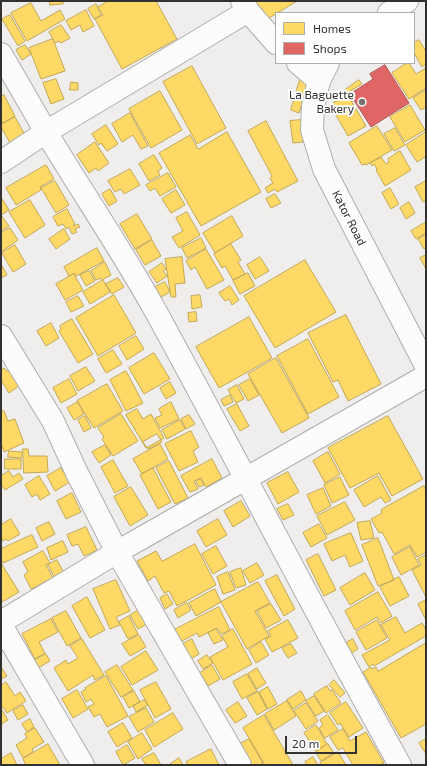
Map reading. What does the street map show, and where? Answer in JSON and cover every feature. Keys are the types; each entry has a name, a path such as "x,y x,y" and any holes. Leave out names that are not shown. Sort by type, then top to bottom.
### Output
{"street":[{"path":"390,12 407,1"},
{"path":"1,162 245,6 275,42"},
{"path":"1,54 46,132 133,271 400,765"},
{"path":"301,64 323,72"},
{"name":"Kator Road","path":"323,72 313,106 312,130 324,169 426,366"},
{"path":"1,336 53,421 76,471 117,552 240,765"},
{"path":"83,765 1,624 117,552 426,376"}],"building: Homes":[{"path":"50,1 63,1 63,4 50,5"},
{"path":"109,1 156,1 177,39 122,69 95,19 103,15 98,7"},
{"path":"254,1 297,1 279,12 275,12 275,14 266,20"},
{"path":"31,3 41,21 60,10 65,19 27,41 11,13"},
{"path":"96,4 101,15 94,19 88,9"},
{"path":"86,10 94,26 83,32 80,25 71,30 66,21"},
{"path":"10,15 25,41 18,46 2,19"},
{"path":"61,25 70,38 61,43 59,41 55,43 49,32"},
{"path":"53,39 65,71 41,79 29,48"},
{"path":"419,40 426,51 426,64 422,67 415,55 415,42"},
{"path":"25,45 31,54 22,60 16,50"},
{"path":"406,64 410,64 416,74 426,68 426,88 409,99 392,73"},
{"path":"192,66 226,128 197,144 163,82"},
{"path":"301,76 309,79 299,113 291,110"},
{"path":"56,79 64,99 51,104 43,83"},
{"path":"359,80 362,84 347,93 345,90"},
{"path":"71,82 78,83 78,90 70,90"},
{"path":"426,90 426,107 421,110 413,98"},
{"path":"160,91 182,130 151,148 129,109"},
{"path":"4,95 15,116 3,123 1,120 1,97"},
{"path":"348,95 366,126 348,136 330,105"},
{"path":"410,105 425,130 405,142 390,117"},
{"path":"130,113 148,146 141,149 133,135 122,142 112,124"},
{"path":"15,117 25,135 10,143 1,125"},
{"path":"301,120 303,142 293,143 290,121"},
{"path":"266,121 298,181 277,192 275,189 268,193 265,188 273,183 270,178 272,176 248,131"},
{"path":"106,125 118,144 107,151 101,143 99,145 92,134"},
{"path":"377,126 392,150 366,165 362,165 349,143"},
{"path":"395,128 405,145 394,151 384,134"},
{"path":"227,132 261,192 201,226 159,153 190,135 198,149"},
{"path":"426,132 426,159 425,157 417,162 406,145"},
{"path":"95,142 109,163 98,171 96,168 89,173 77,155"},
{"path":"400,151 411,170 385,186 374,164 372,166 370,163 381,157 386,164 389,162 388,159"},
{"path":"154,155 162,168 158,171 160,175 149,181 139,164"},
{"path":"46,165 54,179 40,187 41,190 16,205 6,188"},
{"path":"130,169 140,185 124,194 121,189 115,192 108,181"},
{"path":"168,173 176,187 160,196 155,188 150,191 146,185"},
{"path":"55,181 69,205 56,213 41,188"},
{"path":"426,181 426,201 423,202 415,187"},
{"path":"390,188 399,204 391,209 382,193"},
{"path":"110,189 117,201 109,206 102,194"},
{"path":"176,190 185,205 171,213 162,199"},
{"path":"275,194 281,203 271,208 266,199"},
{"path":"1,197 9,210 1,215"},
{"path":"30,200 45,225 25,238 9,212"},
{"path":"409,202 415,213 406,219 400,208"},
{"path":"67,209 75,224 73,225 78,224 80,227 75,229 77,232 72,234 69,227 66,229 63,224 58,226 53,217"},
{"path":"187,212 200,235 179,248 172,237 183,231 176,218"},
{"path":"137,214 152,239 135,249 120,224"},
{"path":"1,215 9,226 1,231"},
{"path":"232,216 243,236 215,253 203,233"},
{"path":"426,222 426,233 416,239 411,231"},
{"path":"10,228 18,240 1,252 1,233"},
{"path":"64,229 70,239 56,249 49,239"},
{"path":"426,235 426,248 424,249 418,239"},
{"path":"201,238 206,248 187,258 182,248"},
{"path":"152,240 161,256 145,265 136,250"},
{"path":"231,244 241,260 238,262 245,274 233,280 225,266 222,268 214,254"},
{"path":"15,245 26,264 13,272 2,253"},
{"path":"97,248 104,261 76,276 74,273 69,276 64,267"},
{"path":"206,249 224,280 207,289 195,267 191,270 186,261"},
{"path":"426,255 426,269 420,258"},
{"path":"182,257 185,283 175,284 176,297 171,297 165,259"},
{"path":"260,257 269,271 255,279 247,265"},
{"path":"305,260 336,312 275,348 244,296"},
{"path":"105,262 111,275 102,280 101,278 96,280 91,271"},
{"path":"162,263 166,269 163,271 167,276 157,283 149,272"},
{"path":"1,264 7,275 1,278"},
{"path":"89,271 95,281 86,286 80,275"},
{"path":"248,273 255,286 240,294 233,281"},
{"path":"74,274 83,290 65,300 56,284"},
{"path":"118,278 124,287 112,294 106,284"},
{"path":"103,280 110,292 90,304 83,292"},
{"path":"165,282 170,292 161,297 155,287"},
{"path":"230,286 239,300 232,305 229,299 225,301 219,293"},
{"path":"114,295 136,333 98,356 76,318"},
{"path":"200,295 202,307 192,309 191,296"},
{"path":"78,296 84,306 71,312 66,302"},
{"path":"196,312 197,321 189,322 188,313"},
{"path":"346,315 381,384 348,401 338,380 333,382 308,333"},
{"path":"249,317 272,358 219,388 196,347"},
{"path":"72,319 93,354 78,363 59,331 61,329 60,326"},
{"path":"51,323 59,338 46,346 37,331"},
{"path":"136,336 144,349 127,360 119,346"},
{"path":"308,339 339,397 308,414 277,356"},
{"path":"113,350 122,364 106,373 98,359"},
{"path":"154,353 170,379 144,394 129,368"},
{"path":"276,358 309,418 282,433 248,374"},
{"path":"12,367 23,383 9,393 1,380 1,370 4,368 7,371"},
{"path":"86,367 95,381 78,391 70,376"},
{"path":"126,371 143,403 126,411 110,380"},
{"path":"69,379 77,394 61,403 53,388"},
{"path":"250,379 259,395 248,401 239,385"},
{"path":"170,382 176,393 166,399 160,388"},
{"path":"107,384 123,411 94,428 77,401"},
{"path":"237,385 244,399 236,403 228,390"},
{"path":"230,395 233,402 224,406 221,400"},
{"path":"78,402 84,414 74,420 67,408"},
{"path":"171,402 179,419 160,428 155,418 162,415 159,409"},
{"path":"237,404 249,426 240,431 227,409"},
{"path":"137,409 143,419 151,414 164,438 146,448 126,415"},
{"path":"4,411 8,421 15,419 24,443 4,452 1,443 1,412"},
{"path":"121,414 138,441 113,456 102,439 104,437 98,428"},
{"path":"189,415 195,424 186,429 181,419"},
{"path":"85,416 91,428 84,432 78,420"},
{"path":"388,416 423,479 392,496 379,473 350,488 328,448"},
{"path":"180,420 185,429 167,439 162,430"},
{"path":"191,431 199,447 193,451 198,462 179,471 165,444"},
{"path":"157,434 162,442 148,449 143,442"},
{"path":"160,444 168,459 142,474 133,459"},
{"path":"105,445 111,455 99,463 92,452"},
{"path":"23,449 28,449 29,456 47,456 48,472 24,473"},
{"path":"9,451 22,452 22,458 8,457"},
{"path":"328,452 340,474 325,483 313,461"},
{"path":"5,459 21,459 21,469 5,469"},
{"path":"212,459 222,478 206,487 201,478 194,481 198,489 190,492 181,476"},
{"path":"113,460 128,486 115,493 101,467"},
{"path":"169,461 188,498 175,504 156,468"},
{"path":"61,468 70,482 55,491 47,476"},
{"path":"153,468 171,502 158,509 140,475"},
{"path":"9,471 13,477 19,473 23,479 5,490 1,484 1,476"},
{"path":"288,472 299,492 278,504 267,483"},
{"path":"39,476 50,494 40,500 37,494 32,497 25,485"},
{"path":"378,476 391,500 385,503 381,497 364,507 354,490"},
{"path":"340,477 349,495 332,503 324,485"},
{"path":"201,479 204,485 199,487 196,481"},
{"path":"424,486 426,490 426,552 417,557 410,545 394,554 382,532 379,533 371,519 382,513 381,510"},
{"path":"131,487 148,515 130,526 114,497"},
{"path":"323,488 331,506 316,514 307,495"},
{"path":"72,493 81,512 66,519 57,501"},
{"path":"241,501 250,516 233,527 224,511"},
{"path":"345,502 355,520 327,535 317,516"},
{"path":"288,504 294,515 283,520 277,509"},
{"path":"11,519 20,534 8,541 6,539 3,541 1,537 1,525"},
{"path":"218,519 227,535 206,547 197,531"},
{"path":"370,521 374,538 361,540 357,523"},
{"path":"49,522 55,534 42,541 36,528"},
{"path":"319,524 327,538 311,547 303,533"},
{"path":"86,527 97,550 84,556 78,544 72,546 67,535"},
{"path":"351,533 363,561 350,567 345,555 332,561 324,544"},
{"path":"32,535 38,547 3,563 1,559 1,549"},
{"path":"378,538 394,580 378,586 362,545"},
{"path":"63,541 68,552 51,560 47,548"},
{"path":"195,544 216,585 177,606 169,591 164,593 155,576 148,581 137,561 156,551 162,561"},
{"path":"216,546 227,566 213,574 202,554"},
{"path":"410,547 419,565 401,575 392,557"},
{"path":"43,551 50,563 46,565 53,578 31,589 24,575 28,572 23,562"},
{"path":"318,554 336,590 324,596 306,560"},
{"path":"426,555 426,597 412,570 421,565 418,559"},
{"path":"57,560 64,573 55,578 48,565"},
{"path":"1,563 19,592 2,602 1,601"},
{"path":"257,563 264,575 250,583 243,571"},
{"path":"241,568 246,585 236,588 230,572"},
{"path":"228,572 235,590 223,594 217,577"},
{"path":"365,573 375,590 350,605 340,588"},
{"path":"277,575 295,609 284,616 265,581"},
{"path":"399,577 409,596 390,606 380,587"},
{"path":"116,580 130,611 116,617 120,625 110,629 93,589"},
{"path":"258,582 270,603 255,611 269,636 247,649 221,602"},
{"path":"215,589 221,602 196,616 189,603"},
{"path":"378,592 392,616 381,623 377,617 355,630 345,611"},
{"path":"167,594 173,604 165,609 160,598"},
{"path":"87,597 105,630 90,638 72,606"},
{"path":"426,600 426,620 418,604"},
{"path":"187,603 191,610 178,618 174,610"},
{"path":"271,604 281,620 266,628 257,611"},
{"path":"219,607 230,630 221,634 217,628 199,637 197,633 180,642 174,630"},
{"path":"139,610 147,624 138,629 130,615"},
{"path":"66,611 81,638 67,646 52,618"},
{"path":"129,616 138,634 128,639 119,622"},
{"path":"396,617 405,633 422,623 426,630 426,636 374,666 373,664 369,667 362,655 390,640 381,625"},
{"path":"51,619 58,632 39,642 45,653 35,659 22,634"},
{"path":"288,620 298,638 272,652 265,639 271,636 268,631"},
{"path":"377,620 387,638 366,650 356,632"},
{"path":"216,629 223,640 214,644 208,633"},
{"path":"233,629 252,664 223,680 210,657 228,647 222,636"},
{"path":"139,635 146,647 130,656 122,644"},
{"path":"82,639 104,675 95,680 93,675 68,691 54,668 66,660 68,664 78,658 70,646"},
{"path":"192,639 199,654 189,660 181,645"},
{"path":"353,639 358,649 350,654 344,644"},
{"path":"261,642 269,655 256,663 249,650"},
{"path":"426,643 426,724 401,738 363,672 371,667 372,669 376,667 378,671"},
{"path":"291,644 297,653 288,658 282,648"},
{"path":"146,651 158,670 132,685 121,667"},
{"path":"46,654 50,661 38,668 33,661"},
{"path":"207,655 213,663 203,669 198,661"},
{"path":"117,665 133,690 121,697 105,672"},
{"path":"212,665 220,679 208,686 200,673"},
{"path":"1,667 7,676 1,679"},
{"path":"257,668 266,683 257,689 248,674"},
{"path":"247,674 257,691 242,699 233,682"},
{"path":"106,676 128,716 107,727 100,714 94,717 88,707 94,704 91,699 86,702 81,692 86,689 85,688"},
{"path":"334,680 345,693 340,697 329,685"},
{"path":"6,682 15,696 20,692 26,701 7,713 3,707 1,708 1,686"},
{"path":"156,682 171,709 155,718 140,690"},
{"path":"327,686 330,691 332,690 341,703 326,713 314,694"},
{"path":"268,687 277,704 268,709 259,692"},
{"path":"77,690 88,709 73,718 62,699"},
{"path":"134,691 140,702 129,708 123,697"},
{"path":"301,691 306,700 293,709 287,700"},
{"path":"258,692 267,709 257,715 247,698"},
{"path":"314,696 324,711 316,716 306,701"},
{"path":"144,700 148,705 136,712 133,706"},
{"path":"287,701 296,716 274,730 265,714"},
{"path":"238,702 247,716 235,723 226,710"},
{"path":"346,702 363,728 349,737 340,723 338,725 330,713"},
{"path":"306,703 318,721 306,729 294,711"},
{"path":"23,705 28,714 18,720 13,711"},
{"path":"146,708 154,722 138,732 129,717"},
{"path":"1,710 8,720 1,724"},
{"path":"173,713 183,729 154,747 145,730"},
{"path":"264,715 293,765 265,765 243,728"},
{"path":"328,715 338,730 325,738 319,728 323,725 320,720"},
{"path":"30,719 34,727 27,732 22,724"},
{"path":"123,723 132,738 117,747 108,732"},
{"path":"316,725 327,744 316,751 304,733"},
{"path":"35,728 44,742 32,749 33,752 23,758 16,745 27,738 25,734"},
{"path":"343,729 350,741 366,732 384,763 380,765 353,765 343,748 338,750 330,737"},
{"path":"142,733 152,749 138,759 128,742"},
{"path":"249,739 263,763 260,765 249,765 238,745"},
{"path":"426,739 426,754 419,743"},
{"path":"48,744 60,765 26,765 23,759"},
{"path":"328,744 334,753 321,761 316,752"},
{"path":"127,745 135,758 123,765 116,752"},
{"path":"211,749 219,765 188,765 186,762"},
{"path":"338,752 346,765 321,765 320,763"},
{"path":"11,753 17,765 1,765 1,759"},
{"path":"154,753 161,765 146,765 142,759"},
{"path":"313,757 318,765 307,765 305,762"},
{"path":"179,758 183,765 169,765"}],"building: Shops":[{"path":"385,65 409,103 371,127 350,94 373,79 370,74"}],"place":[{"name":"La Baguette Bakery","path":"362,102"}]}
